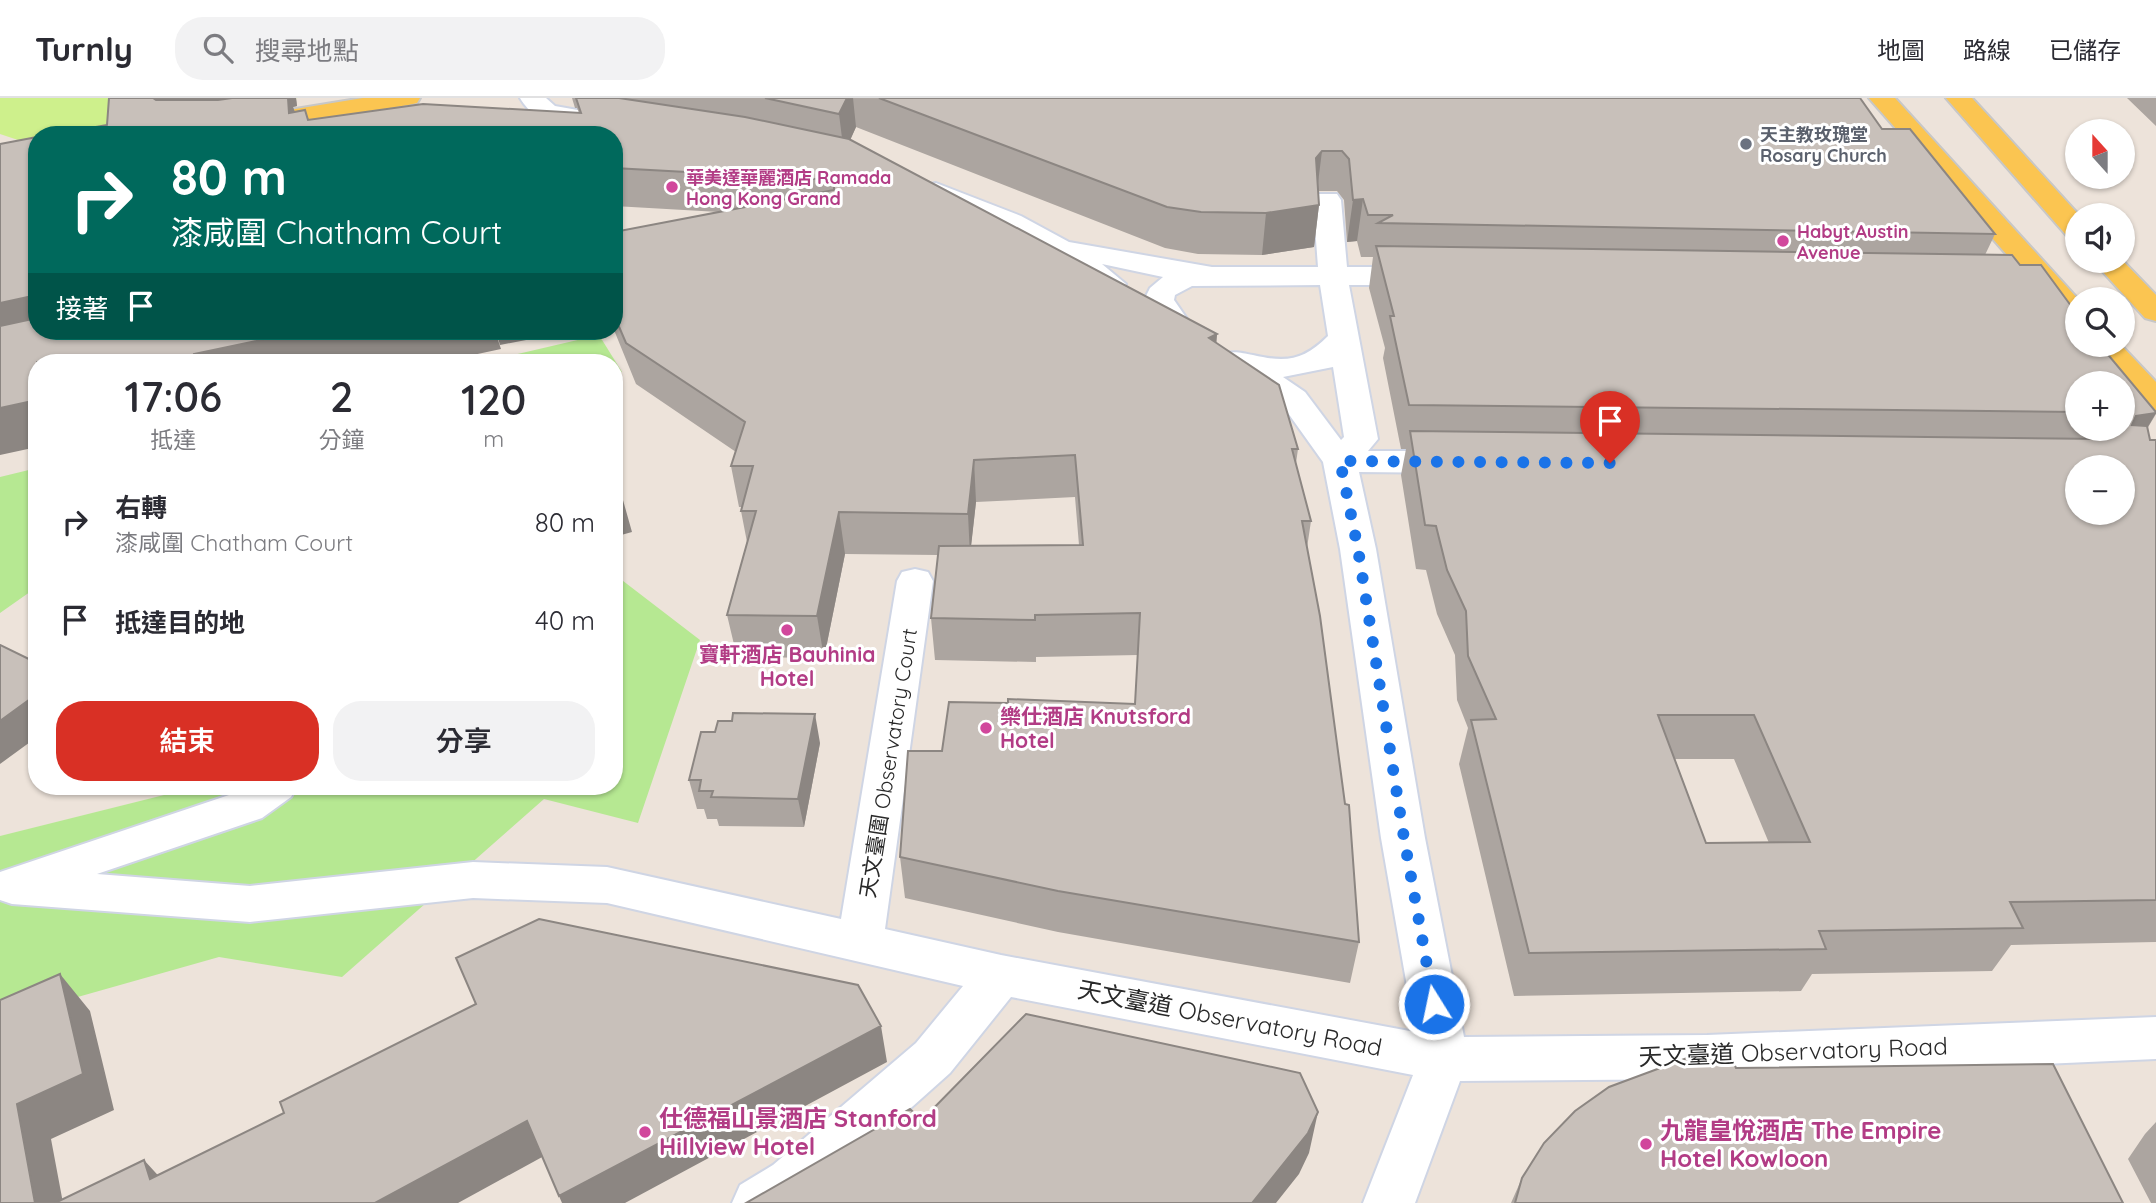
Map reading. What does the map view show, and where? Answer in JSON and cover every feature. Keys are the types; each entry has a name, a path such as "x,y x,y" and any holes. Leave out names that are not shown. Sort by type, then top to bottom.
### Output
{"main road":[{"path":"239,126 408,98"},
{"path":"1881,98 2065,303"},
{"path":"1958,98 2065,217"},
{"path":"2119,273 2156,312"},
{"path":"2115,357 2156,401"}],"street":[{"path":"532,98 547,112 616,122"},
{"path":"915,184 1011,222 1052,243 1090,272 1195,337 1243,363 1294,399 1340,461 1358,549 1404,838 1444,1059 1389,1203"},
{"path":"1326,200 1333,275 1361,439 1340,461"},
{"path":"1052,243 1144,266 1213,274 1457,277"},
{"path":"1195,337 1162,313 1157,303 1158,295 1165,287 1178,280 1213,274"},
{"path":"2017,287 2049,286"},
{"path":"1243,363 1291,368 1321,361 1344,337"},
{"path":"1340,461 1492,463"},
{"name":"天文臺圍 Observatory Court","path":"860,944 915,581"},
{"path":"6,888 247,806 263,795"},
{"name":"天文臺道 Observatory Road","path":"6,888 250,904 473,880 607,885 1001,975 1444,1059 1707,1057 2024,1041 2156,1038"},
{"path":"774,1193 933,1058 1001,975"},
{"path":"2024,1041 2045,1087"}],"green space":[{"path":"0,98 298,98 130,126 28,126 27,143 0,134"},
{"path":"578,340 602,340 611,354 517,354"},
{"path":"28,470 28,593 0,613 0,477"},
{"path":"623,581 700,640 638,823 544,799 342,977 219,957 0,1019 0,836 164,795 623,795"}],"building":[{"path":"109,98 288,98 289,113 305,110 308,120 423,104 581,113 576,98 619,98 745,117 849,139 1217,334 1209,338 1279,385 1298,449 1292,449 1311,521 1302,521 1320,616 1345,804 1349,805 1359,942 1058,891 900,857 908,751 942,751 949,702 1008,703 1008,699 1135,704 1140,613 1035,615 1035,620 931,618 939,546 1083,545 1075,455 974,460 968,514 839,512 817,616 727,615 756,511 741,511 753,466 731,466 745,422 626,343 623,336 623,230 834,190 834,180 623,168 623,126 101,126 107,125"},
{"path":"765,98 847,98 839,114"},
{"path":"879,98 1860,98 1882,129 1910,129 1995,234 1378,223 1393,215 1368,215 1363,199 1353,200 1349,159 1342,151 1322,151 1316,158 1319,205 1266,213 1201,212 1167,207"},
{"path":"28,139 28,297 0,303 0,144"},
{"path":"1376,246 2012,255 2020,265 2041,265 2065,298 2065,357 2110,357 2122,371 2065,371 2065,412 1409,405 1390,316 1394,316"},
{"path":"28,320 28,340 261,340 194,354 28,354 28,402 0,408 0,326"},
{"path":"2135,387 2156,412 2135,418"},
{"path":"2135,425 2147,426 2150,440 2156,440 2156,900 2010,902 2023,928 1819,931 1826,949 1529,953 1471,720 1496,719 1468,656 1466,611 1447,570 1436,526 1425,525 1410,431 2135,441","holes":["1658,715 1754,715 1810,842 1706,843"]},
{"path":"0,645 28,659 28,701 0,721"},
{"path":"733,713 815,714 798,799 711,797 713,791 699,791 701,780 689,780 701,732 715,732 718,721 732,721"},
{"path":"539,919 858,985 881,1026 559,1196 527,1121 375,1203 55,1203 144,1160 150,1179 284,1113 280,1102 476,1004 456,958"},
{"path":"60,974 83,1074 17,1104 35,1203 0,1203 0,1000"},
{"path":"1026,1014 1300,1073 1318,1112 1308,1133 1252,1203 746,1203 910,1109 922,1120"},
{"path":"1687,1058 1732,1059 1736,1068 2053,1064 2123,1203 1515,1203 1522,1178 1544,1143 1575,1111 1609,1087"}],"place":[{"name":"天主教玫瑰堂 Rosary Church","path":"1746,144"},
{"name":"華美達華麗酒店 Ramada Hong Kong Grand","path":"672,187"},
{"name":"Habyt Austin Avenue","path":"1783,241"},
{"name":"寶軒酒店 Bauhinia Hotel","path":"787,630"},
{"name":"樂仕酒店 Knutsford Hotel","path":"986,728"},
{"name":"仕德福山景酒店 Stanford Hillview Hotel","path":"645,1132"},
{"name":"九龍皇悅酒店 The Empire Hotel Kowloon","path":"1646,1144"}],"route":[{"path":"1434,1004 1404,838 1358,549 1340,461 1610,463"}]}
